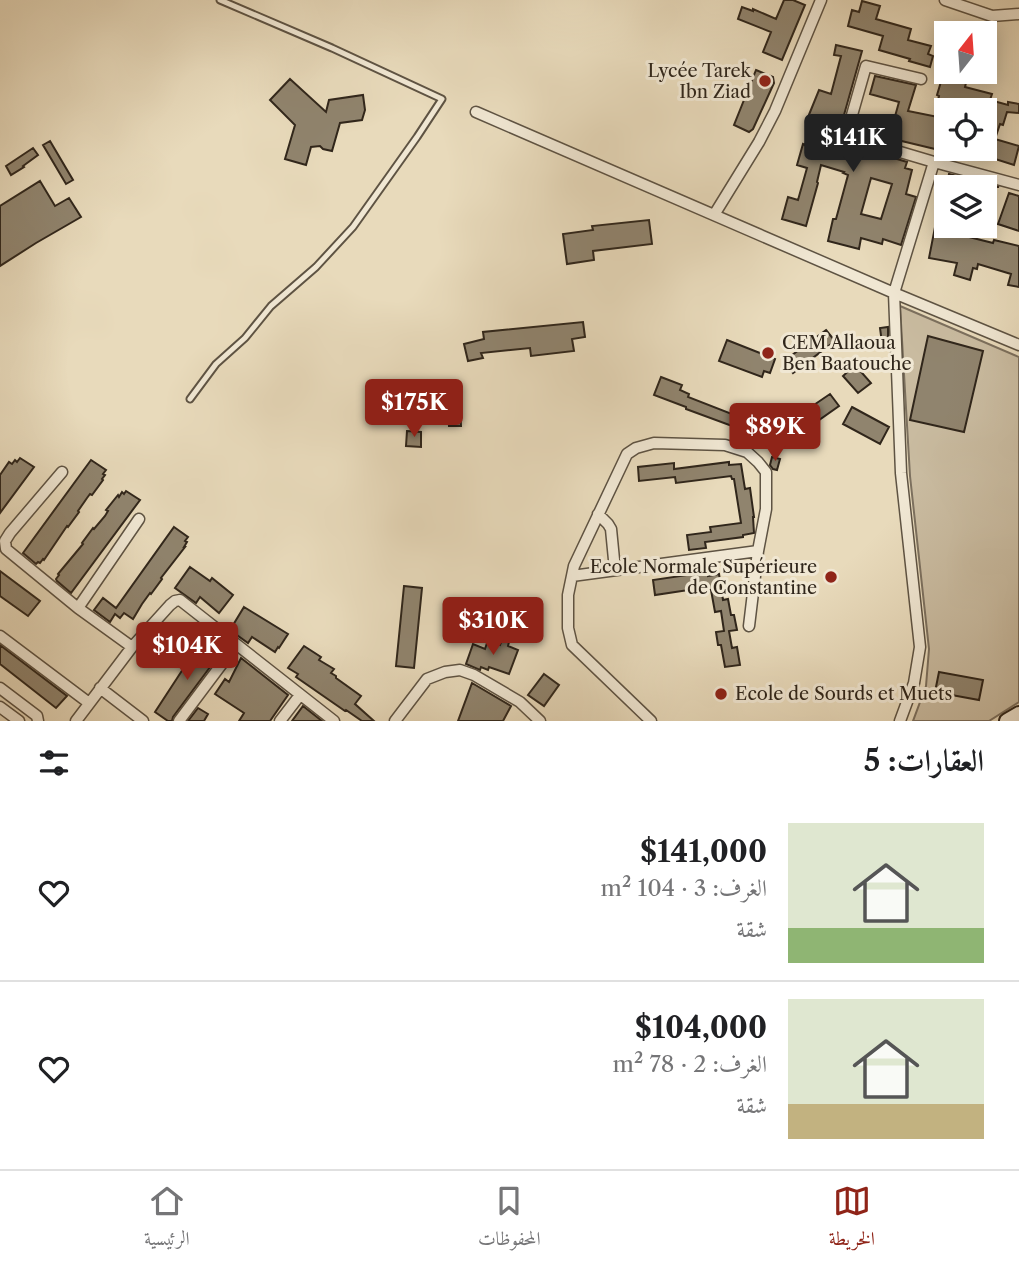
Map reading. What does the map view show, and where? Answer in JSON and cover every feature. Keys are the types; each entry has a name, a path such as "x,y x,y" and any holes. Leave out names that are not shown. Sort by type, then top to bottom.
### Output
{"main road":[{"path":"1007,721 1019,714"}],"street":[{"path":"714,215 775,111 821,0"},
{"path":"945,0 992,16 1019,14"},
{"path":"921,79 866,66 846,136 1019,185"},
{"path":"476,112 1019,345"},
{"path":"900,721 914,683 920,647 901,473 894,293 934,162"},
{"path":"651,721 572,645 568,628 568,595 574,566 627,454 636,447 654,443 725,445 747,452 766,472 766,509 758,551 750,626"},
{"path":"62,471 10,533 5,541 6,549 78,608 132,647"},
{"path":"598,514 611,529 615,570"},
{"path":"78,608 139,519"},
{"path":"572,576 758,551"},
{"path":"76,721 132,647 170,605 180,600 334,721"},
{"path":"0,636 89,703"},
{"path":"179,721 236,645"},
{"path":"395,721 427,679 444,671 460,670 474,675 520,702 540,721"},
{"path":"0,688 37,716 38,721"},
{"path":"100,688 143,721"},
{"path":"280,721 300,695"},
{"path":"0,707 19,721"}],"lane":[{"path":"190,399 216,364 245,338 271,306 316,267 353,227 442,99 219,0"}],"shaded area":[{"path":"900,306 1019,357 1019,702 989,721 913,721 926,686 929,649 910,476"}],"building":[{"path":"784,0 805,5 782,60 763,52 771,32 738,19 742,7 776,19"},
{"path":"862,1 880,6 876,19 911,29 908,40 931,46 928,54 933,56 930,67 879,50 883,36 848,26 852,10 859,12"},
{"path":"836,45 862,51 842,122 829,117 817,148 833,152 835,146 873,156 874,152 907,162 905,168 912,170 906,194 916,197 901,245 883,239 882,244 861,238 859,249 828,241 848,175 821,165 806,226 782,219 788,197 798,200 807,168 797,165 803,144 805,145 813,125 806,122 819,90 831,94 841,56 834,55","holes":["871,178 892,184 881,219 861,214"]},
{"path":"756,70 773,77 774,83 753,129 749,132 734,125"},
{"path":"875,76 916,85 908,111 934,116 934,149 889,138 899,102 870,94"},
{"path":"290,79 326,112 329,100 363,95 365,110 362,120 340,123 332,151 320,146 311,147 306,165 285,159 295,125 270,100"},
{"path":"940,84 966,84 965,87 992,94 991,98 938,98"},
{"path":"997,102 1019,104 1019,113 1007,112 1003,125 1000,124 997,133"},
{"path":"997,140 1019,146 1014,165 997,160"},
{"path":"50,141 73,180 66,184 43,145"},
{"path":"33,148 38,155 11,175 6,166"},
{"path":"40,181 55,206 69,198 81,217 0,266 0,206"},
{"path":"1009,193 1019,196 1019,231 998,224"},
{"path":"649,220 652,244 593,251 594,260 567,264 563,234 593,230 592,226"},
{"path":"934,232 934,238 973,238 1019,246 1019,287 1008,285 1011,274 978,264 977,269 973,268 970,280 954,275 957,263 929,258"},
{"path":"583,322 585,337 572,339 574,351 531,356 530,348 481,353 483,358 468,361 464,344 484,339 483,332"},
{"path":"888,327 888,342 882,343 880,328"},
{"path":"826,330 835,341 793,373 784,361"},
{"path":"928,336 983,351 964,432 910,420"},
{"path":"727,340 775,359 770,373 764,371 762,377 719,361"},
{"path":"855,365 871,383 858,393 843,376"},
{"path":"661,377 682,385 680,390 689,394 688,397 755,423 751,433 654,395"},
{"path":"459,387 461,426 449,426 448,409 436,410 435,388"},
{"path":"830,394 839,406 792,439 783,426"},
{"path":"852,407 889,427 880,444 843,424"},
{"path":"407,431 421,432 421,447 406,446"},
{"path":"772,457 780,459 777,470 770,465"},
{"path":"20,458 34,467 0,513 0,475 9,462 12,464"},
{"path":"91,460 106,470 103,480 87,498 44,560 36,564 23,553"},
{"path":"729,462 729,465 741,464 745,489 750,488 754,533 705,542 706,548 689,550 687,535 711,532 710,527 741,523 734,479 731,476 676,483 675,477 639,481 638,467 674,463 674,469"},
{"path":"126,491 140,500 71,593 57,581 58,574 105,516 108,511 106,510 118,495 119,497"},
{"path":"174,527 188,537 185,547 133,619 124,613 120,618 115,614 110,622 94,610 103,598 116,608"},
{"path":"190,567 210,581 212,578 233,595 219,613 200,597 196,603 175,588"},
{"path":"0,571 40,601 28,616 0,596"},
{"path":"707,572 708,576 719,574 723,600 728,599 731,615 734,615 737,630 729,631 732,648 737,647 740,665 725,667 716,632 724,631 721,611 715,612 708,587 655,595 653,580"},
{"path":"404,586 422,588 414,668 396,666"},
{"path":"244,607 288,634 275,652 252,637 248,643 230,630"},
{"path":"488,640 500,645 502,640 509,642 508,646 518,650 509,674 489,667 488,670 481,667 480,670 466,664 473,644 485,649"},
{"path":"200,643 219,655 172,721 168,721 155,712"},
{"path":"0,645 67,696 56,708 0,664"},
{"path":"304,646 334,669 331,673 336,678 361,696 355,704 374,721 362,721 296,677 298,674 288,668"},
{"path":"241,658 288,695 270,721 239,721 244,713 215,694 225,679 229,682"},
{"path":"939,672 983,680 979,700 935,692"},
{"path":"544,674 559,685 544,706 528,695"},
{"path":"472,683 511,706 503,721 458,721"},
{"path":"303,706 322,721 292,721"},
{"path":"198,708 208,714 204,721 188,721"}],"place":[{"name":"Lycée Tarek Ibn Ziad","path":"765,81"},
{"name":"CEM Allaoua Ben Baatouche","path":"768,353"},
{"name":"Ecole Normale Supérieure de Constantine","path":"831,577"},
{"name":"Ecole de Sourds et Muets","path":"721,694"}]}
